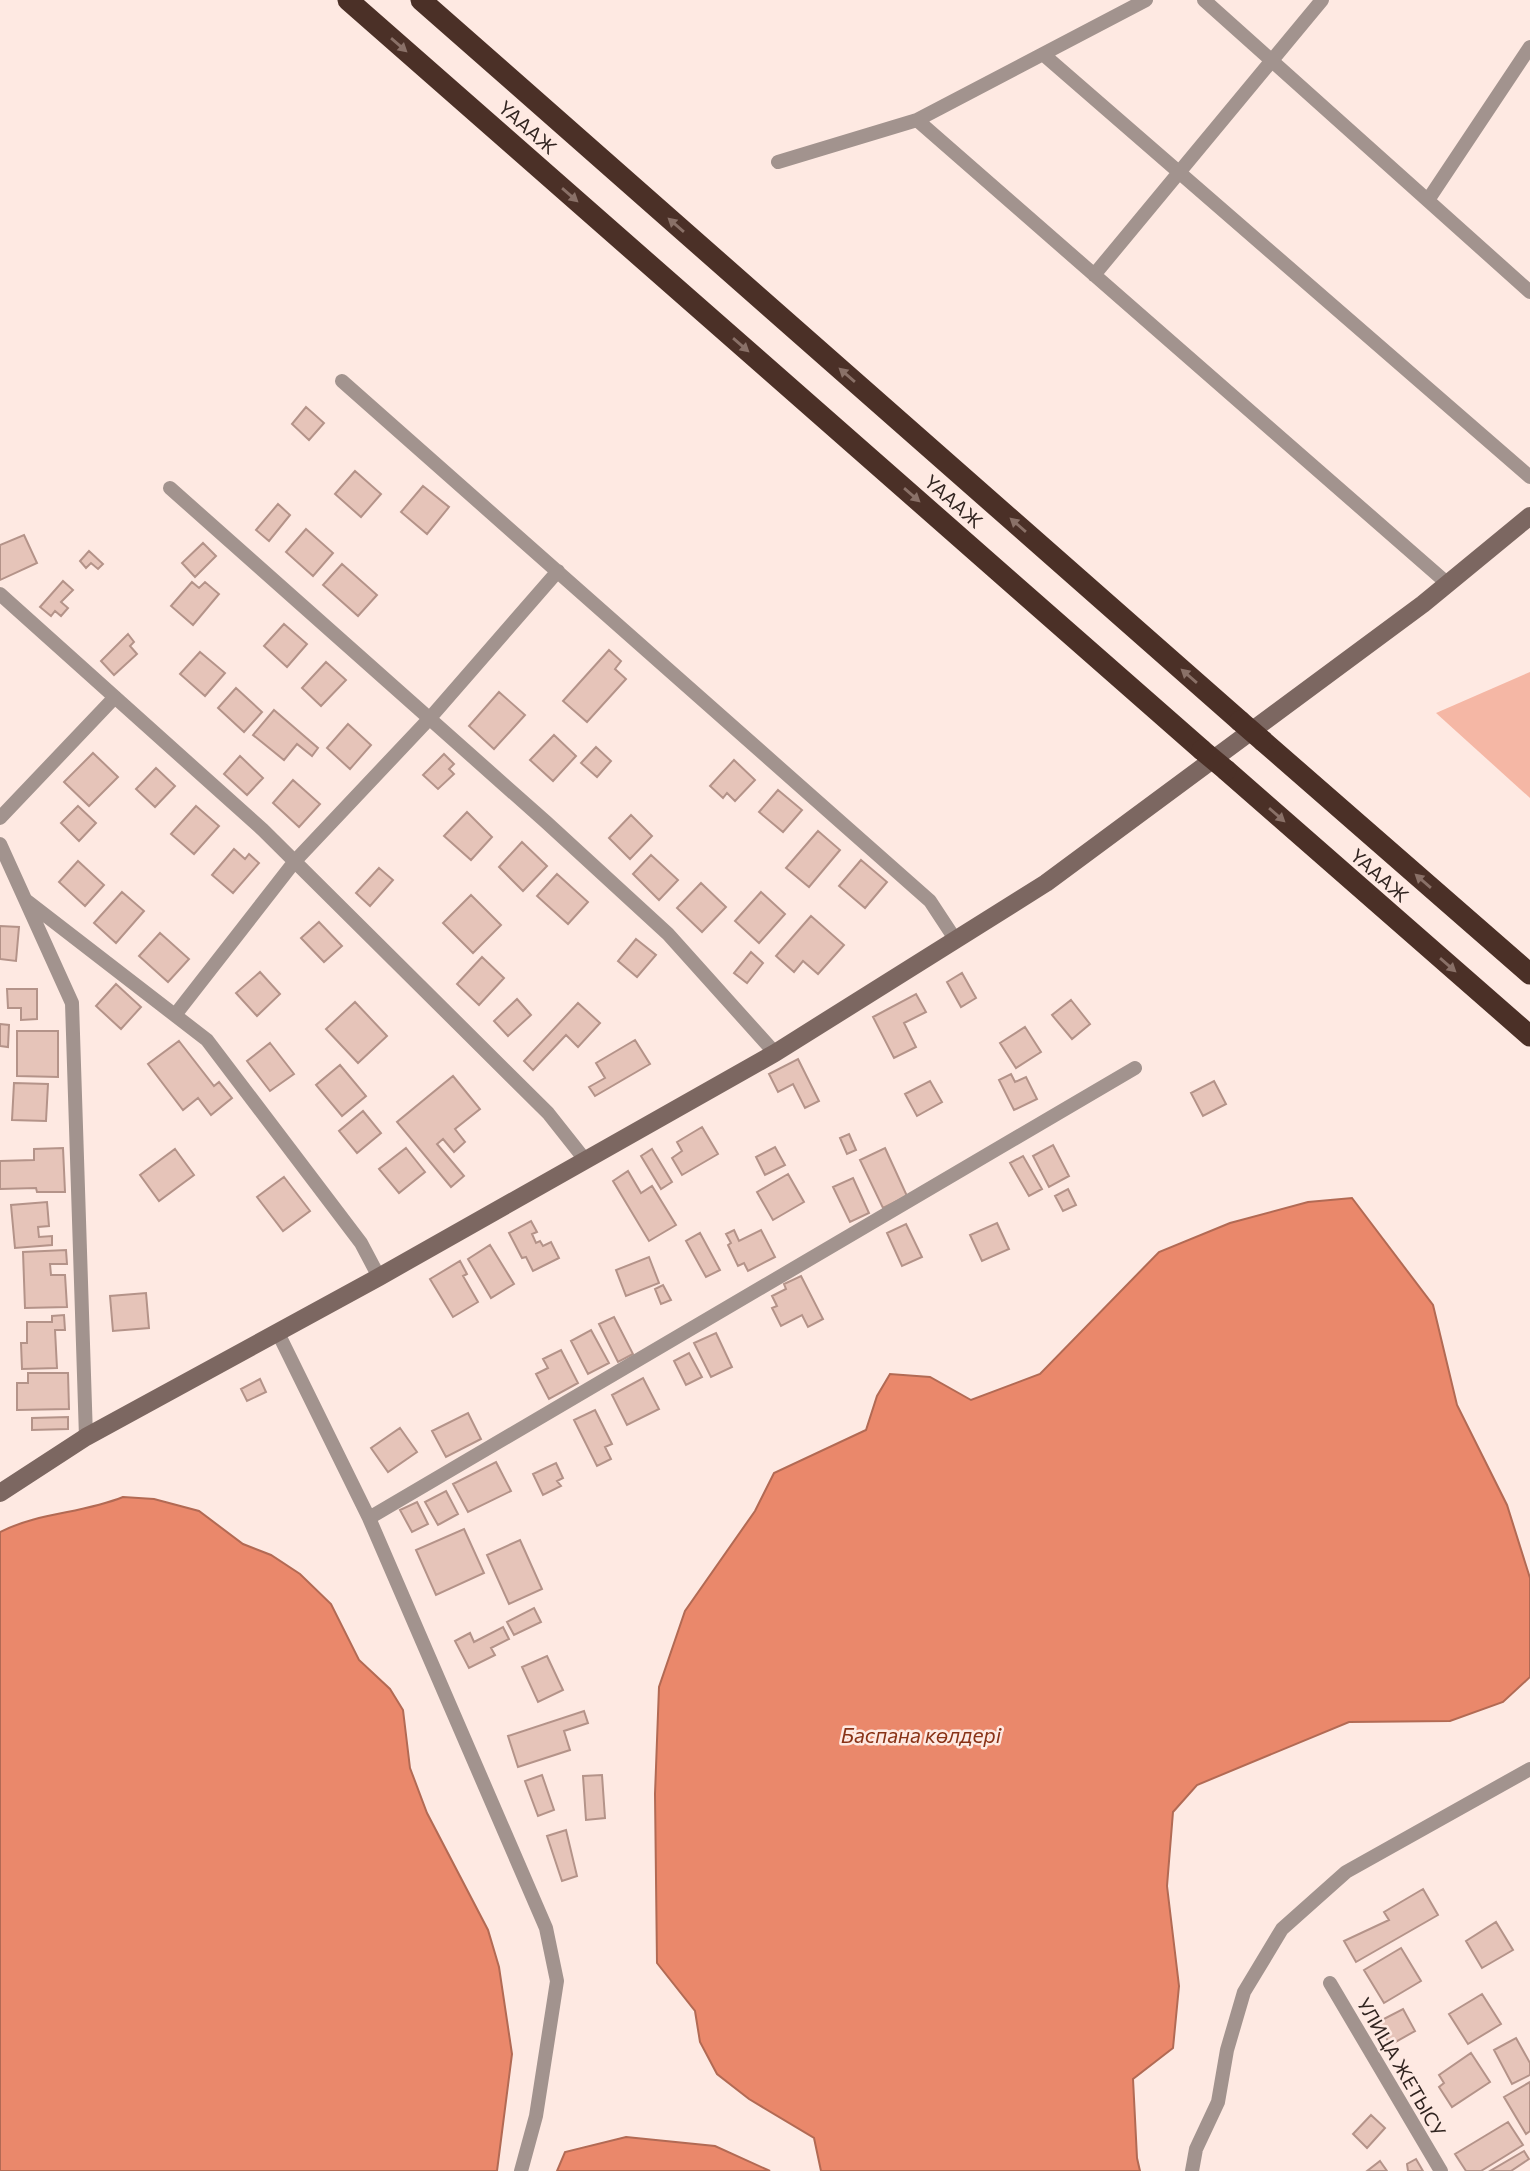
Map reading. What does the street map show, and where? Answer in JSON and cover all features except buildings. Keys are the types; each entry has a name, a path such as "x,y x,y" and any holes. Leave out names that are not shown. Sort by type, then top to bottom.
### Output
{"highway":[{"name":"ҮАААЖ","path":"348,0 1530,1036"},
{"name":"ҮАААЖ","path":"421,0 1530,974"}],"main road":[{"path":"0,1493 86,1437 379,1277 775,1053 1046,883 1196,774 1448,583 1530,516"}],"street":[{"path":"778,162 917,120 1146,0"},
{"path":"1204,0 1530,292"},
{"path":"1094,275 1322,0"},
{"path":"1428,200 1530,47"},
{"path":"1044,55 1530,477"},
{"path":"917,120 1448,583"},
{"path":"342,381 930,901 955,939"},
{"path":"170,488 430,718 668,934 775,1053"},
{"path":"175,1015 295,861 430,718 558,571"},
{"path":"0,594 295,861 548,1113 586,1161"},
{"path":"0,818 115,697"},
{"path":"0,844 72,1003 86,1437"},
{"path":"26,900 207,1040 361,1243 379,1277"},
{"path":"369,1518 1135,1068"},
{"path":"278,1333 369,1518 546,1928 557,1980 536,2116 521,2171"},
{"path":"1192,2171 1196,2149 1219,2102 1227,2050 1244,1992 1282,1929 1346,1872 1530,1769"},
{"name":"УЛИЦА ЖЕТЫСУ","path":"1330,1983 1441,2171"}],"shaded area":[{"path":"1530,672 1530,798 1436,713"}],"water":[{"name":"Баспана көлдері","path":"1352,1198 1433,1305 1457,1405 1507,1505 1530,1578 1530,1677 1503,1702 1450,1721 1349,1722 1197,1785 1173,1812 1167,1886 1179,1986 1173,2048 1133,2079 1140,2171 821,2171 814,2138 749,2099 717,2074 700,2042 695,2011 657,1963 655,1794 659,1687 685,1611 755,1511 774,1473 866,1430 877,1396 890,1374 930,1377 971,1400 1040,1374 1159,1252 1230,1223 1308,1202"},
{"path":"123,1497 154,1499 199,1511 243,1544 271,1555 300,1574 331,1604 359,1660 390,1689 403,1710 410,1768 427,1813 488,1930 499,1967 512,2054 497,2171 0,2171 0,1532 30,1520 92,1507"},
{"path":"626,2137 715,2146 770,2171 557,2171 565,2152"}]}
